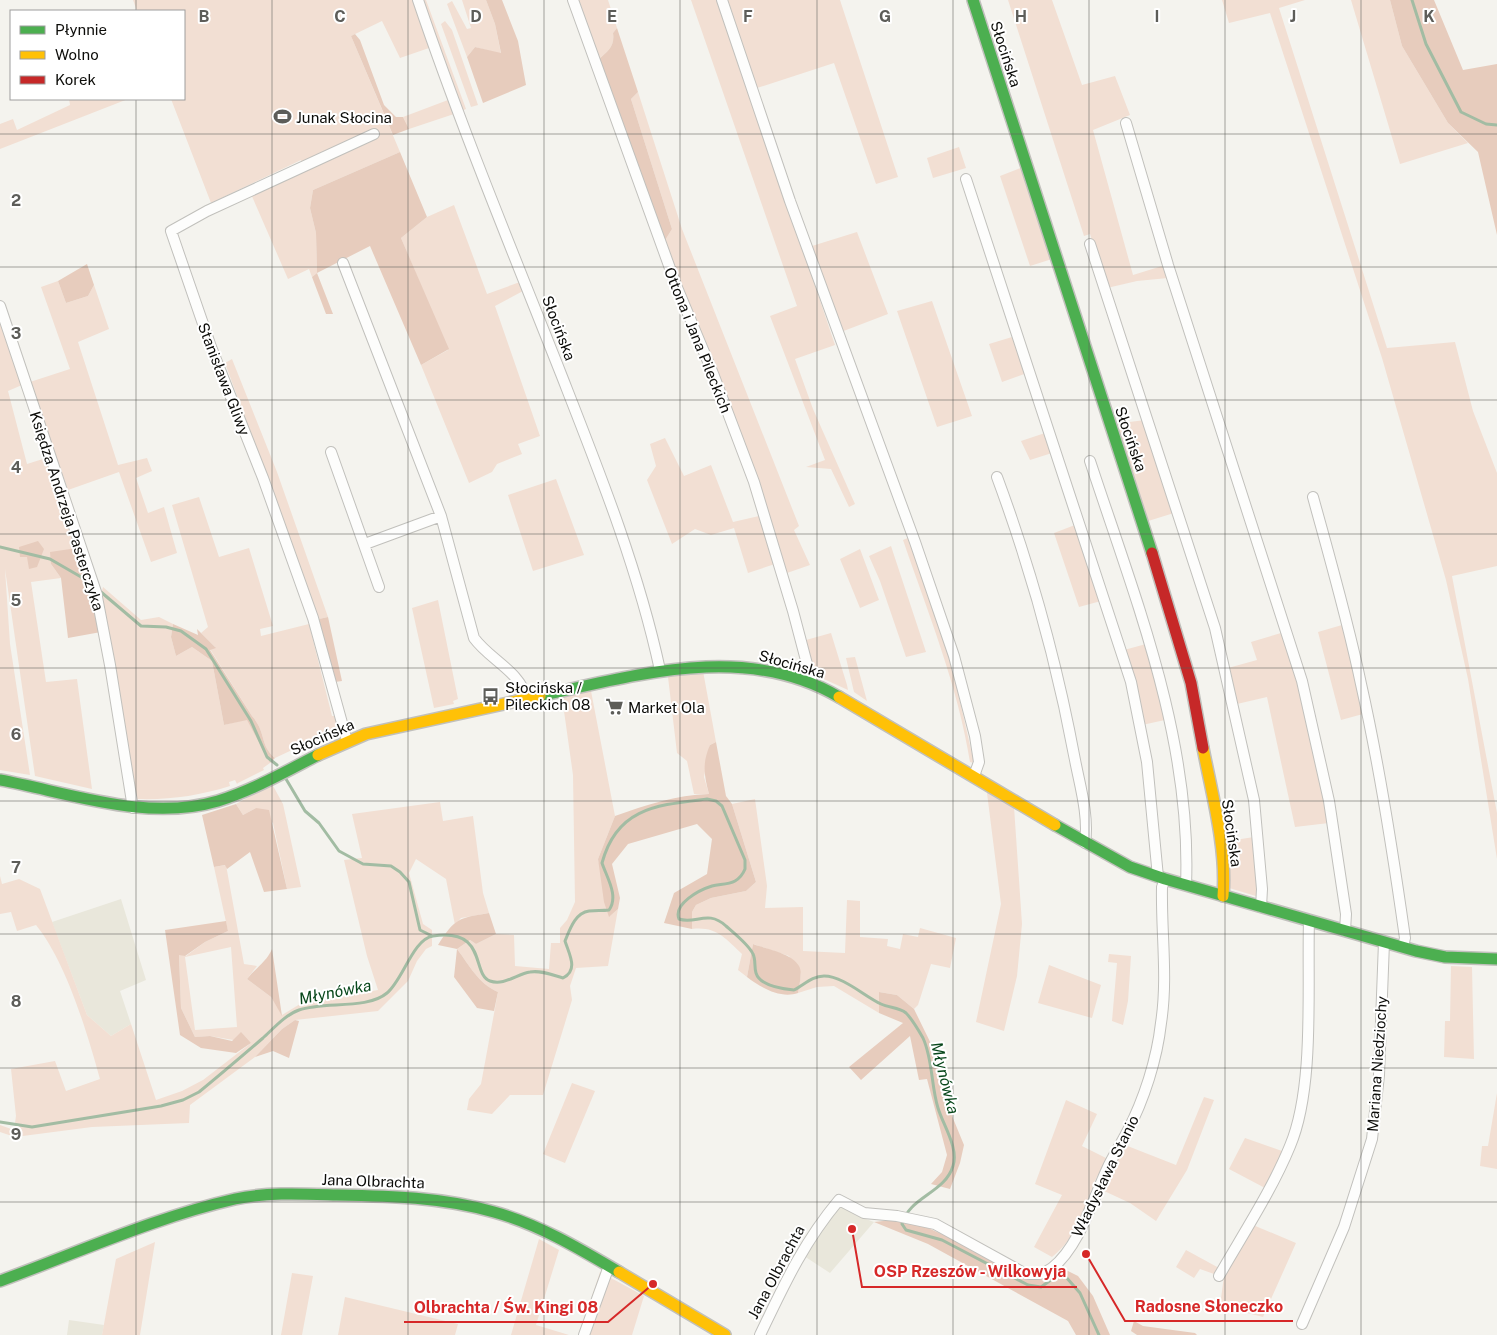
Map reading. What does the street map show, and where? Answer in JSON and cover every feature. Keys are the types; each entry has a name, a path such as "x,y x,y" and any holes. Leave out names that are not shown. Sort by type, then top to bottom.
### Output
{"street":[{"name":"Słocińska","path":"418,0 480,173 516,259 614,513 648,616 660,670"},
{"name":"Ottona i Jana Pileckich","path":"573,0 676,285 714,376 754,482 793,611 812,683"},
{"path":"722,0 794,210 915,542 954,656 978,753 979,762 974,776"},
{"name":"Słocińska","path":"973,0 1021,145 1046,231 1135,498 1191,683 1217,820 1224,884 1223,896"},
{"path":"1126,123 1168,265 1302,681 1329,801 1346,914 1345,931"},
{"name":"Stanisława Gliwy","path":"347,740 313,618 263,478 211,347 171,231 207,211 374,134"},
{"name":"Władysława Stanio","path":"839,1200 864,1214 913,1218 935,1224 1024,1273 1034,1275 1044,1273 1065,1255 1078,1234 1108,1167 1128,1131 1150,1072 1161,1023 1164,979 1162,886 1147,762 1130,682 966,179"},
{"path":"1090,244 1215,628 1254,800 1262,889 1261,907"},
{"path":"343,263 440,516 474,638 484,652 514,675 524,688 527,699"},
{"name":"Księdza Andrzeja Pasterczyka","path":"0,306 96,592 133,808"},
{"path":"331,452 379,587"},
{"path":"1090,461 1156,659 1180,780 1188,854 1186,885"},
{"path":"997,477 1025,552 1055,663 1082,799 1086,833 1085,843"},
{"path":"1313,496 1348,622 1372,735 1390,832 1405,938 1403,947"},
{"path":"365,544 440,516"},
{"name":"Słocińska","path":"0,780 133,808 171,809 226,799 250,790 328,748 347,740 383,730 660,670 690,666 730,665 812,683 859,707 1085,843 1130,867 1161,878 1403,947 1445,957 1497,959"},
{"path":"1219,1276 1282,1164 1296,1127 1302,1096 1307,1039 1309,920"},
{"name":"Mariana Niedziochy","path":"1302,1324 1344,1227 1372,1139 1379,1075 1384,942"},
{"name":"Jana Olbrachta","path":"0,1281 209,1206 250,1197 301,1194 406,1196 466,1205 533,1226 609,1266 725,1335"},
{"name":"Jana Olbrachta","path":"760,1335 798,1257 816,1227 839,1200"},
{"path":"584,1335 609,1266"}],"shaded area":[{"name":"Junak Słocina","path":"133,0 414,0 429,48 400,58 382,21 351,36 400,152 313,190 310,208 316,233 317,273 312,277 309,269 288,279 251,194 304,169 301,160 211,203 171,100 185,100 185,10 137,10"},
{"path":"422,0 426,0 466,109 461,111"},
{"path":"462,0 486,0 495,24 501,54 475,47 467,57 447,4 452,1 467,29 471,28"},
{"path":"486,0 502,0 518,41 526,85 483,103 467,57 475,47 501,53 495,24"},
{"path":"579,0 608,0 617,28 613,33 613,41 610,48 599,59"},
{"path":"691,0 719,0 835,345 795,359 813,409 855,504 849,507 831,469 806,467 825,460 770,316 797,306"},
{"path":"728,0 840,0 898,177 876,184 834,63 757,88"},
{"path":"1008,0 1052,0 1082,85 1115,76 1130,115 1093,130 1133,275 1162,266 1168,278 1137,281 1107,288 1090,234 1084,236"},
{"path":"1222,0 1305,0 1279,8 1387,348 1455,342 1473,411 1497,473 1497,566 1452,576 1497,813 1497,859 1468,679 1446,580 1382,358 1270,13 1229,23"},
{"path":"1351,0 1390,0 1402,46 1448,123 1468,143 1400,164"},
{"path":"1390,0 1434,0 1463,70 1497,64 1497,235 1478,152 1448,123 1402,46"},
{"path":"445,21 452,30 478,105 471,107 441,24"},
{"path":"617,28 638,92 631,99 672,229 664,242 599,59 610,48 613,41 613,33"},
{"path":"355,34 360,40 384,105 396,117 403,117 409,129 393,135 351,36"},
{"path":"638,92 682,229 799,526 794,530 810,565 787,573 767,506 744,440 664,242 672,229 631,99"},
{"path":"69,100 125,100 0,149 0,124 13,119 17,130 70,105"},
{"path":"448,100 454,114 409,129 403,117"},
{"path":"959,147 966,168 933,178 927,158"},
{"path":"400,152 427,217 401,238 449,349 421,365 370,246 317,273 316,233 310,208 313,190"},
{"path":"1023,167 1052,259 1030,266 1000,176"},
{"path":"454,205 487,294 520,282 523,291 495,306 540,436 518,444 522,454 497,464 492,472 469,483 421,365 448,350 401,238 427,217"},
{"path":"857,232 888,314 841,332 812,246"},
{"path":"87,264 94,285 88,296 66,303 58,281"},
{"path":"317,273 333,314 326,314 312,277"},
{"path":"58,281 66,303 88,296 94,285 109,329 78,342 118,465 147,458 152,471 136,478 148,513 164,507 177,553 151,562 119,472 68,490 30,382 70,369 41,287"},
{"path":"932,301 972,416 937,427 897,311"},
{"path":"0,317 22,385 8,391 27,464 46,458 77,548 51,564 61,578 31,582 46,682 77,679 92,789 35,776 5,569 10,644 30,775 0,770"},
{"path":"1012,337 1027,373 1002,382 989,344"},
{"path":"232,359 277,472 328,617 319,619 225,363"},
{"path":"1145,420 1174,513 1145,522 1114,424"},
{"path":"1045,433 1052,453 1030,460 1021,441"},
{"path":"665,438 684,476 711,465 733,522 759,516 775,564 748,573 734,528 711,535 695,529 672,544 647,480 656,466 650,444"},
{"path":"556,479 584,555 533,571 508,495"},
{"path":"199,497 219,557 249,548 273,626 260,629 261,636 309,624 332,716 335,716 341,734 311,749 309,742 275,758 267,748 257,722 210,649 215,647 201,633 208,627 172,505"},
{"path":"1075,525 1101,601 1079,607 1054,533"},
{"path":"910,537 952,666 974,763 970,762 965,734 950,678 903,540"},
{"path":"38,541 44,549 37,567 29,569 27,557 20,557 19,547"},
{"path":"891,546 926,652 906,657 880,581 869,556"},
{"path":"77,548 101,632 68,638 61,578 51,564 50,552"},
{"path":"860,549 879,600 860,608 840,559"},
{"path":"103,587 141,620 159,617 173,624 171,637 176,656 192,647 212,661 224,725 247,719 270,763 263,768 264,770 237,784 235,780 229,782 230,786 207,792 184,797 137,799 100,598"},
{"path":"438,600 458,699 453,701 454,704 434,708 412,608"},
{"path":"328,617 342,681 335,682 319,619"},
{"path":"173,624 198,635 197,629 216,648 210,650 257,722 267,748 275,758 270,763 247,720 224,725 212,661 192,647 176,656 171,637"},
{"path":"1342,625 1347,635 1363,714 1341,720 1318,632"},
{"path":"831,633 848,690 815,675 806,640"},
{"path":"1281,633 1285,639 1302,699 1329,823 1295,827 1267,697 1237,704 1228,668 1257,660 1251,642"},
{"path":"1146,644 1165,720 1142,725 1124,650"},
{"path":"855,657 867,701 854,692 846,658"},
{"path":"703,671 716,742 710,745 704,777 709,794 694,794 687,761 677,753 668,677"},
{"path":"591,691 615,816 598,859 610,916 618,909 608,966 576,968 570,986 572,1000 543,1095 510,1095 492,1114 467,1110 469,1099 481,1084 498,992 480,979 457,949 470,940 476,944 496,934 514,935 515,966 549,969 551,943 560,943 560,928 567,920 575,902 573,775 563,704 564,697"},
{"path":"716,742 726,796 732,804 756,882 746,891 711,898 696,905 692,912 692,929 664,923 674,893 707,874 712,839 697,824 628,844 612,864 620,898 618,909 609,917 604,902 598,859 615,816 673,798 709,794 705,775 705,763 710,745"},
{"path":"272,784 283,804 301,887 287,889 273,823 256,808 243,815 236,804"},
{"path":"990,792 1014,807 1022,924 1017,976 1004,1031 976,1022 1001,904 987,793"},
{"path":"755,799 767,886 765,908 803,907 803,951 845,953 847,900 860,901 860,937 888,939 887,946 900,949 903,934 918,937 920,928 956,938 950,968 931,964 918,1005 914,1009 897,995 879,992 879,1013 834,986 817,987 798,993 801,974 789,956 753,944 747,977 738,970 742,954 720,934 708,929 692,929 692,912 696,905 711,898 746,891 756,882 732,804"},
{"path":"440,802 443,821 473,816 483,893 489,913 461,918 455,925 446,879 416,859 409,873 423,924 432,930 432,946 426,949 417,961 408,981 378,1011 295,1020 282,1029 255,1057 190,1105 189,1123 92,1127 15,1137 0,1132 0,1125 14,1130 16,1116 11,1069 55,1061 66,1091 100,1079 74,998 47,940 36,925 17,931 11,912 0,914 0,876 2,884 19,879 40,889 87,1015 111,1036 131,1024 156,1100 182,1091 203,1080 251,1043 210,1036 195,1037 181,1008 179,954 186,956 205,942 228,931 214,867 226,865 244,964 257,966 247,979 271,997 282,1015 300,1004 378,990 367,956 344,860 362,858 352,814","holes":["231,947 237,1027 195,1030 185,957"]},
{"path":"236,804 243,815 256,808 269,810 287,889 264,892 250,852 227,869 225,865 214,867 202,815"},
{"path":"1254,837 1259,897 1226,887 1222,842"},
{"path":"121,899 146,980 120,991 131,1024 111,1036 87,1015 52,922"},
{"path":"489,913 496,934 476,944 470,940 457,949 438,945 454,924 464,918"},
{"path":"226,921 228,931 205,942 185,956 179,955 181,1008 195,1037 210,1036 232,1041 241,1032 251,1043 236,1053 201,1048 180,1035 165,930"},
{"path":"753,944 778,952 796,962 801,972 798,993 785,995 771,991 747,977"},
{"path":"272,949 282,1016 271,997 247,979 264,961"},
{"path":"457,949 480,979 498,992 494,1011 477,1008 454,977"},
{"path":"1109,954 1131,956 1128,1001 1123,1025 1112,1021 1117,963 1108,962"},
{"path":"1049,965 1101,985 1092,1018 1038,1003"},
{"path":"1451,966 1472,967 1474,1059 1444,1057 1445,1021 1450,1021"},
{"path":"879,992 897,995 914,1009 936,1054 943,1094 964,1145 960,1163 950,1189 931,1184 942,1172 947,1155 927,1079 919,1080 910,1036 861,1080 849,1067 903,1023 879,1013"},
{"path":"295,1020 299,1021 289,1058 273,1051 255,1057 282,1029"},
{"path":"572,1083 595,1091 565,1163 543,1154"},
{"path":"1497,1093 1497,1169 1480,1166 1482,1146 1488,1146"},
{"path":"1204,1097 1214,1100 1187,1170 1156,1221 1130,1203 1102,1190 1125,1145 1176,1165"},
{"path":"1066,1100 1097,1114 1082,1146 1108,1159 1095,1180 1078,1223 1068,1241 1052,1257 1034,1247 1062,1195 1035,1184"},
{"path":"1245,1138 1282,1151 1265,1188 1229,1169"},
{"path":"840,1204 855,1215 874,1222 830,1273 804,1256"},
{"path":"892,1220 926,1227 959,1242 1021,1276 1060,1267 1078,1276 1093,1296 1110,1335 1076,1335 1068,1321 928,1244 874,1222"},
{"path":"1253,1225 1296,1243 1263,1317 1220,1306 1224,1276"},
{"path":"539,1239 559,1250 536,1325 569,1335 511,1335"},
{"path":"155,1242 140,1335 102,1335 116,1259"},
{"path":"1186,1250 1219,1268 1214,1274 1200,1269 1194,1278 1176,1267"},
{"path":"600,1272 644,1296 632,1335 579,1335"},
{"path":"292,1273 313,1276 302,1335 281,1335"},
{"path":"345,1297 458,1324 455,1335 338,1335"},
{"path":"69,1320 104,1325 102,1335 67,1335"},
{"path":"1134,1321 1143,1326 1195,1333 1197,1335 1137,1335 1131,1331"}],"waterway":[{"name":"Młynówka","path":"1412,0 1426,44 1461,112 1486,124 1497,125"},
{"path":"0,547 50,559 88,581"},
{"path":"101,592 141,626 166,627 181,631 206,649 251,721 267,757 277,765"},
{"path":"286,779 305,811 319,823 339,851 363,864 391,866 400,872 409,882 420,930 432,936"},
{"name":"Młynówka","path":"0,1122 32,1127 161,1106 183,1100 199,1092 294,1012 309,1007 368,1002 387,993 393,987 420,944 433,936 450,935 462,939 470,945 484,977 490,981 500,982 525,973 534,972 563,978 568,975 572,966 565,941 574,922 584,912 609,910 612,905 611,887 602,863 609,844 618,830 642,812 656,807 707,799 716,801 722,806 745,860 745,869 735,881 715,885 688,898 680,908 678,913 679,919 707,918 719,921 726,926 751,950 756,973 767,984 778,988 794,990 820,976 839,979 874,1001 906,1013 923,1038 929,1055 936,1100 940,1115 950,1137 954,1159 949,1175 943,1183 912,1207 906,1215 902,1224 906,1230 942,1240 1028,1285 1041,1287 1055,1277 1066,1277 1080,1293 1099,1335"}],"traffic: fast":[{"path":"973,0 1152,553"},
{"path":"540,696 653,673 691,668 729,667 767,671 803,680 839,697"},
{"path":"0,780 81,798 136,807 191,807 218,801 244,792 318,755"},
{"path":"1055,825 1130,867 1165,879 1416,951 1445,957 1497,959"},
{"path":"0,1281 176,1215 235,1199 260,1195 286,1194 396,1197 435,1200 474,1207 510,1217 543,1230 619,1272"}],"traffic: slow":[{"path":"318,755 366,734 540,696"},
{"path":"839,697 1055,825"},
{"path":"1203,748 1221,841 1224,878 1223,896"},
{"path":"619,1272 725,1335"}],"traffic: jam":[{"path":"1152,553 1191,683 1203,748"}],"place":[{"name":"Junak Słocina","path":"282,117"},
{"name":"Słocińska / Pileckich 08","path":"491,696"},
{"name":"Market Ola","path":"614,707"},
{"name":"OSP Rzeszów - Wilkowyja","path":"852,1229"},
{"name":"Radosne Słoneczko","path":"1086,1254"},
{"name":"Olbrachta / Św. Kingi 08","path":"653,1284"}]}
